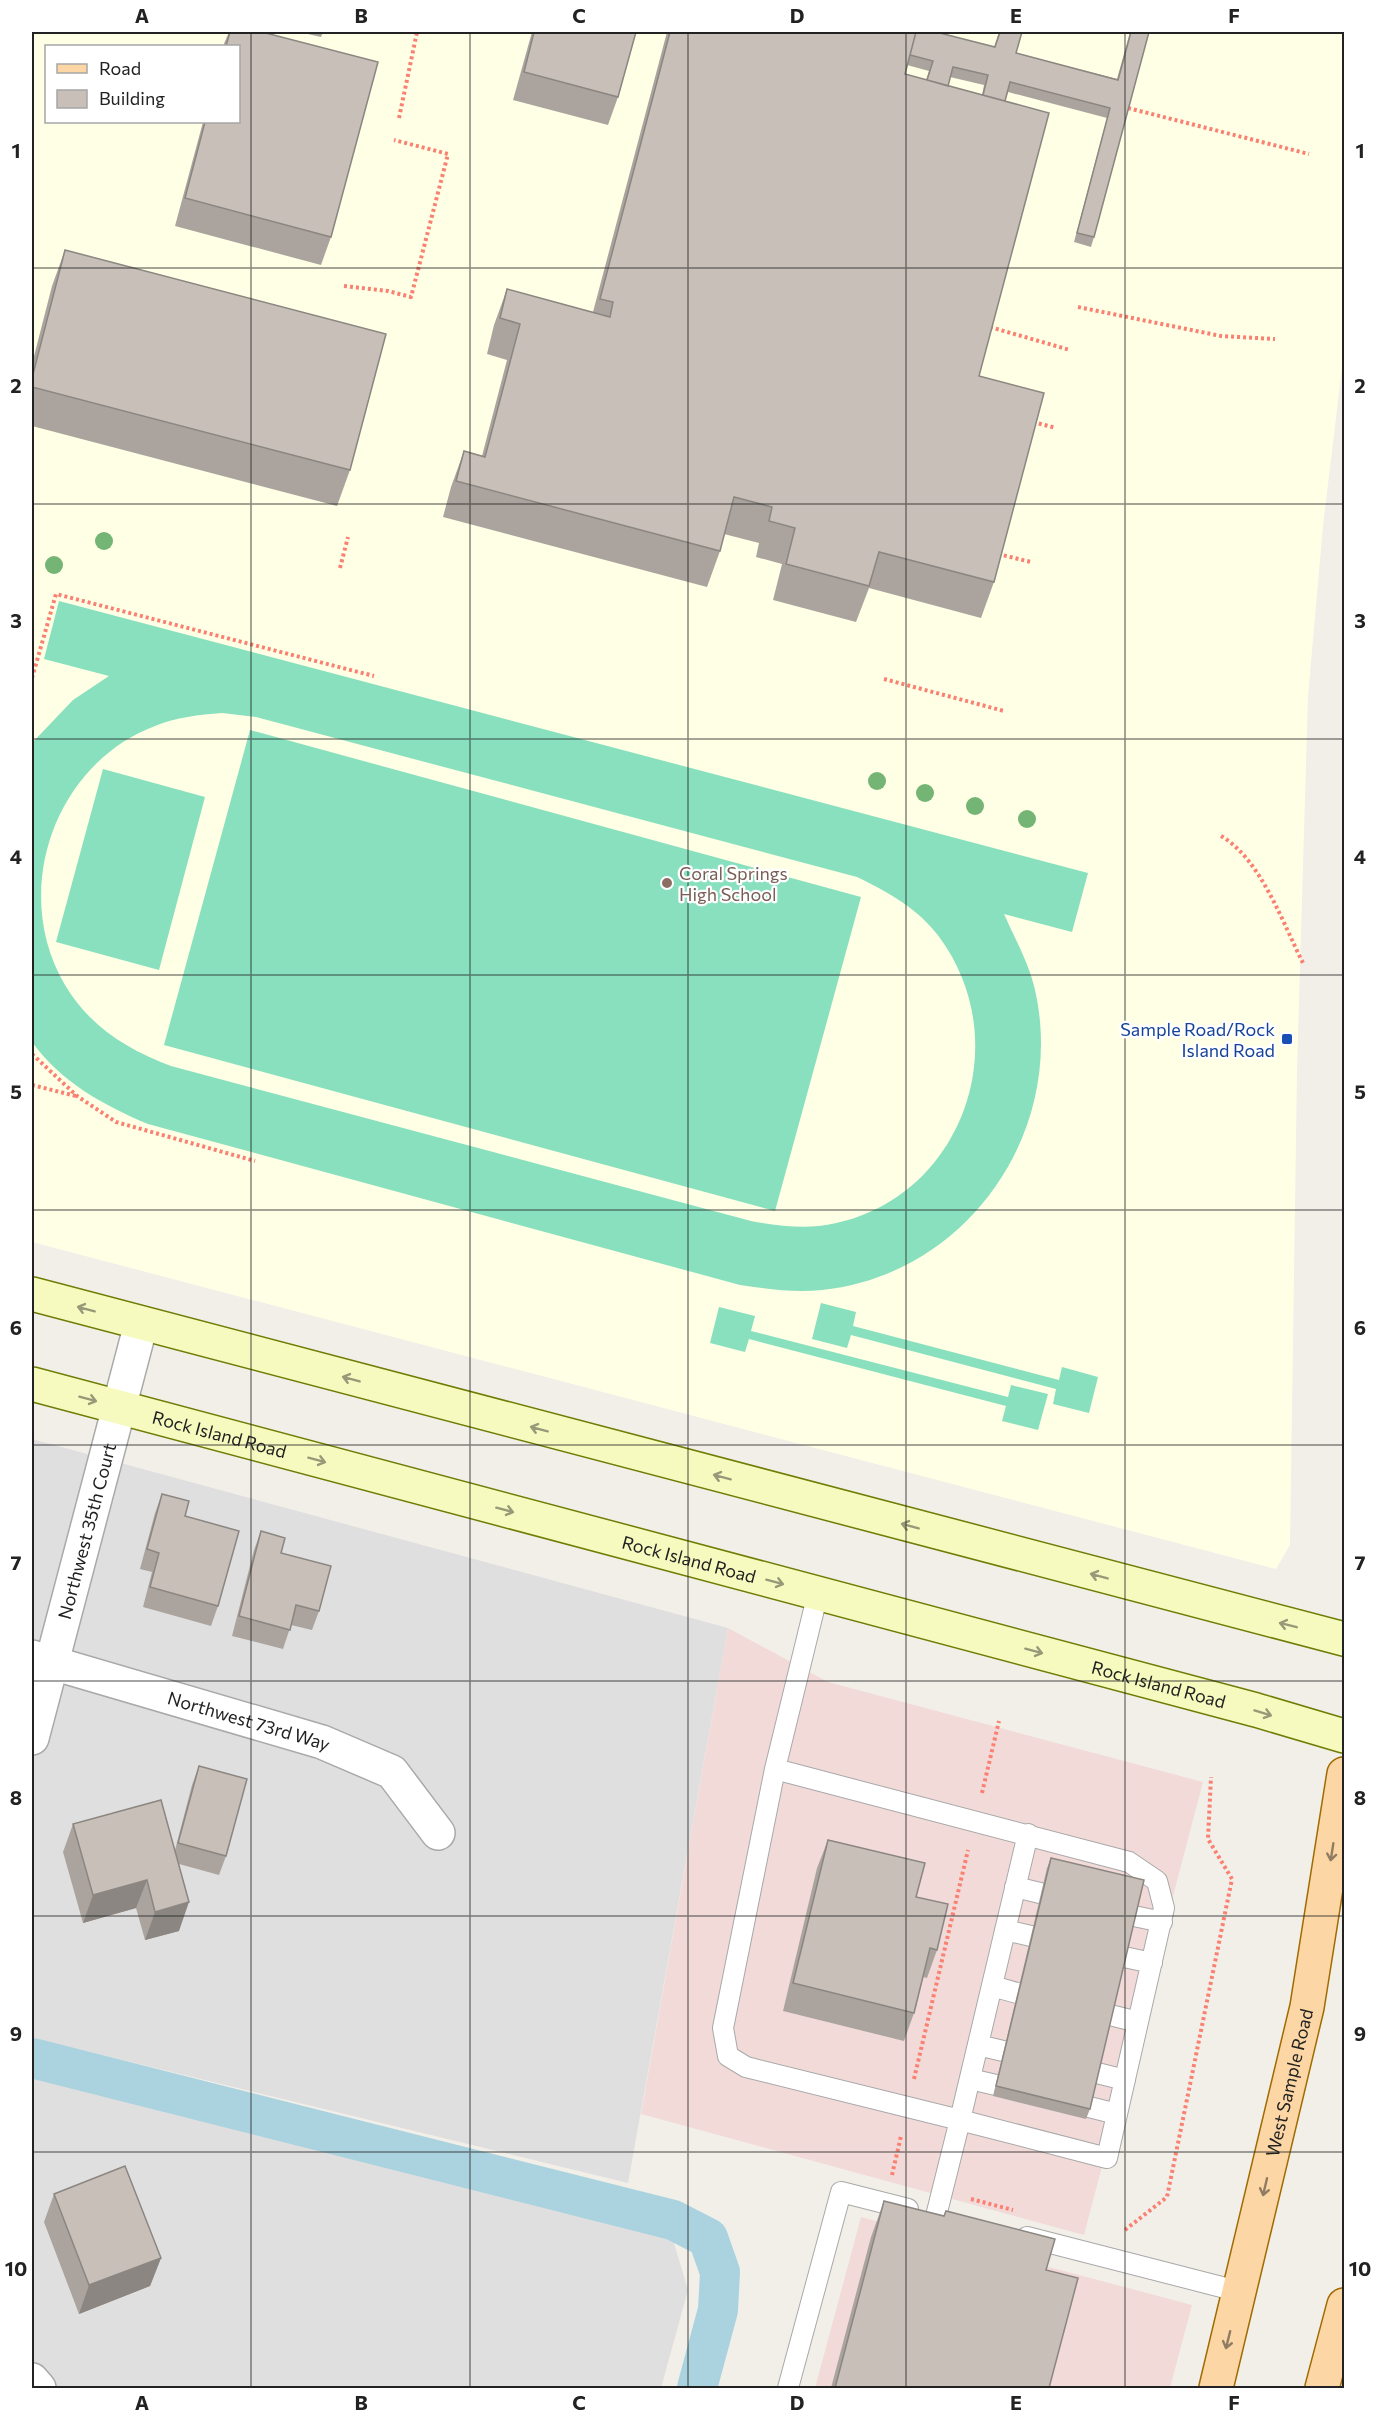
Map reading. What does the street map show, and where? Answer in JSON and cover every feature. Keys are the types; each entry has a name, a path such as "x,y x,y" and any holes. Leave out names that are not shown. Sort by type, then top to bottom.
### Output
{"main road":[{"path":"32,1294 1344,1639"},
{"name":"Rock Island Road","path":"32,1384 818,1593 1344,1737"},
{"name":"West Sample Road","path":"1216,2388 1241,2292 1307,2007 1344,1774"},
{"path":"1322,2388 1344,2305"}],"street":[{"name":"Northwest 35th Court","path":"32,1738 42,1659 119,1407 141,1324"},
{"name":"Northwest 73rd Way","path":"42,1659 322,1742 392,1772 438,1833"},
{"path":"32,2380 39,2388"}],"lane":[{"path":"775,1769 1129,1862 1157,1881 1164,1908 1162,1922 1107,2158 746,2067 728,2056 723,2028 775,1769 818,1593"},
{"path":"936,2216 1028,1834"},
{"path":"1016,1887 1040,1893"},
{"path":"1134,1916 1162,1922"},
{"path":"1005,1930 1031,1936"},
{"path":"1124,1957 1152,1963"},
{"path":"992,1986 1017,1993"},
{"path":"1110,2015 1138,2022"},
{"path":"978,2045 1003,2051"},
{"path":"1097,2073 1125,2080"},
{"path":"970,2079 996,2085"},
{"path":"1089,2107 1117,2114"},
{"path":"788,2388 841,2192 958,2221"},
{"path":"1003,2231 1241,2292"}],"path":[{"path":"399,118 417,32"},
{"path":"1128,108 1309,154"},
{"path":"344,286 388,291 411,297 448,154 394,140"},
{"path":"1078,307 1221,336 1275,339"},
{"path":"989,327 1070,350"},
{"path":"1023,419 1056,428"},
{"path":"340,568 348,537"},
{"path":"998,554 1031,562"},
{"path":"32,678 56,594 374,676"},
{"path":"884,679 1004,711"},
{"path":"1221,836 1237,845 1255,868 1304,965"},
{"path":"32,1054 49,1073 77,1096 116,1122 255,1161"},
{"path":"32,1085 77,1096"},
{"path":"999,1721 891,2174 942,2191 1023,2213"},
{"path":"1124,2231 1167,2197 1232,1880 1208,1839 1211,1777"}],"shaded area":[{"name":"Coral Springs High School","path":"32,32 1344,32 1344,351 1323,526 1308,696 1297,1070 1290,1545 1276,1569 32,1242"},
{"path":"32,1439 728,1628 628,2183 32,2038"},
{"path":"728,1628 828,1682 1203,1782 1084,2235 641,2114"},
{"path":"32,2067 632,2213 673,2240 688,2290 661,2388 32,2388"},
{"path":"861,2217 1192,2305 1170,2388 815,2388"}],"green space":[{"path":"59,601 1088,873 1072,932 1004,914 1035,990 1041,1043 1036,1094 1020,1143 995,1187 962,1226 921,1257 874,1279 822,1290 791,1291 740,1285 148,1124 115,1109 70,1081 43,1056 32,1042 32,743 73,700 109,676 44,659","holes":["222,713 256,717 857,877 902,902 923,918 940,938 963,981 974,1027 973,1073 961,1117 939,1156 907,1189 867,1213 819,1226 768,1224 171,1066 125,1044 98,1024 75,1000 65,985 49,949 42,911 43,872 52,835 68,800 91,769 120,744 155,726 179,718"]},
{"path":"250,730 861,897 775,1211 164,1045"},
{"path":"103,769 205,797 159,970 56,942"},
{"path":"821,1303 856,1312 853,1326 1059,1380 1062,1367 1098,1377 1089,1413 1053,1404 1056,1389 851,1335 847,1348 812,1339"},
{"path":"719,1307 755,1316 751,1331 1008,1397 1011,1385 1048,1394 1038,1430 1002,1421 1006,1406 749,1339 745,1352 710,1343"}],"building":[{"path":"230,32 262,32 378,62 331,237 185,198 205,123 240,123 240,45 226,45"},
{"path":"534,32 636,32 618,97 524,72"},
{"path":"670,32 916,32 905,74 1049,113 979,376 1044,393 994,582 879,552 869,586 786,564 795,528 769,521 772,507 734,497 720,551 456,481 464,451 485,457 520,324 500,318 507,289 610,317 613,302 600,299"},
{"path":"916,32 936,32 995,47 1000,32 1022,32 1016,53 1118,80 1131,32 1149,32 1094,237 1077,233 1110,108 1010,82 1005,101 983,95 988,75 953,67 948,86 927,80 933,61 910,55"},
{"path":"65,250 386,334 350,470 32,387 32,378"},
{"path":"162,1494 189,1501 185,1516 239,1531 218,1606 150,1587 159,1553 147,1549"},
{"path":"261,1531 285,1538 281,1553 331,1566 319,1611 296,1605 290,1630 239,1616"},
{"path":"199,1766 247,1779 226,1856 178,1843"},
{"path":"161,1800 189,1902 155,1912 147,1880 93,1895 73,1824"},
{"path":"828,1840 925,1863 916,1897 948,1904 937,1950 930,1948 914,2013 793,1983"},
{"path":"1051,1858 1144,1880 1090,2109 996,2086"},
{"path":"125,2166 161,2258 89,2285 54,2194"},
{"path":"884,2201 944,2216 946,2211 1055,2239 1046,2270 1078,2278 1049,2388 835,2388"}],"waterway":[{"path":"32,2058 673,2220 708,2238 720,2272 718,2310 697,2388"}],"place":[{"name":"Coral Springs High School","path":"667,883"},
{"name":"Sample Road/Rock Island Road","path":"1287,1039"}]}
